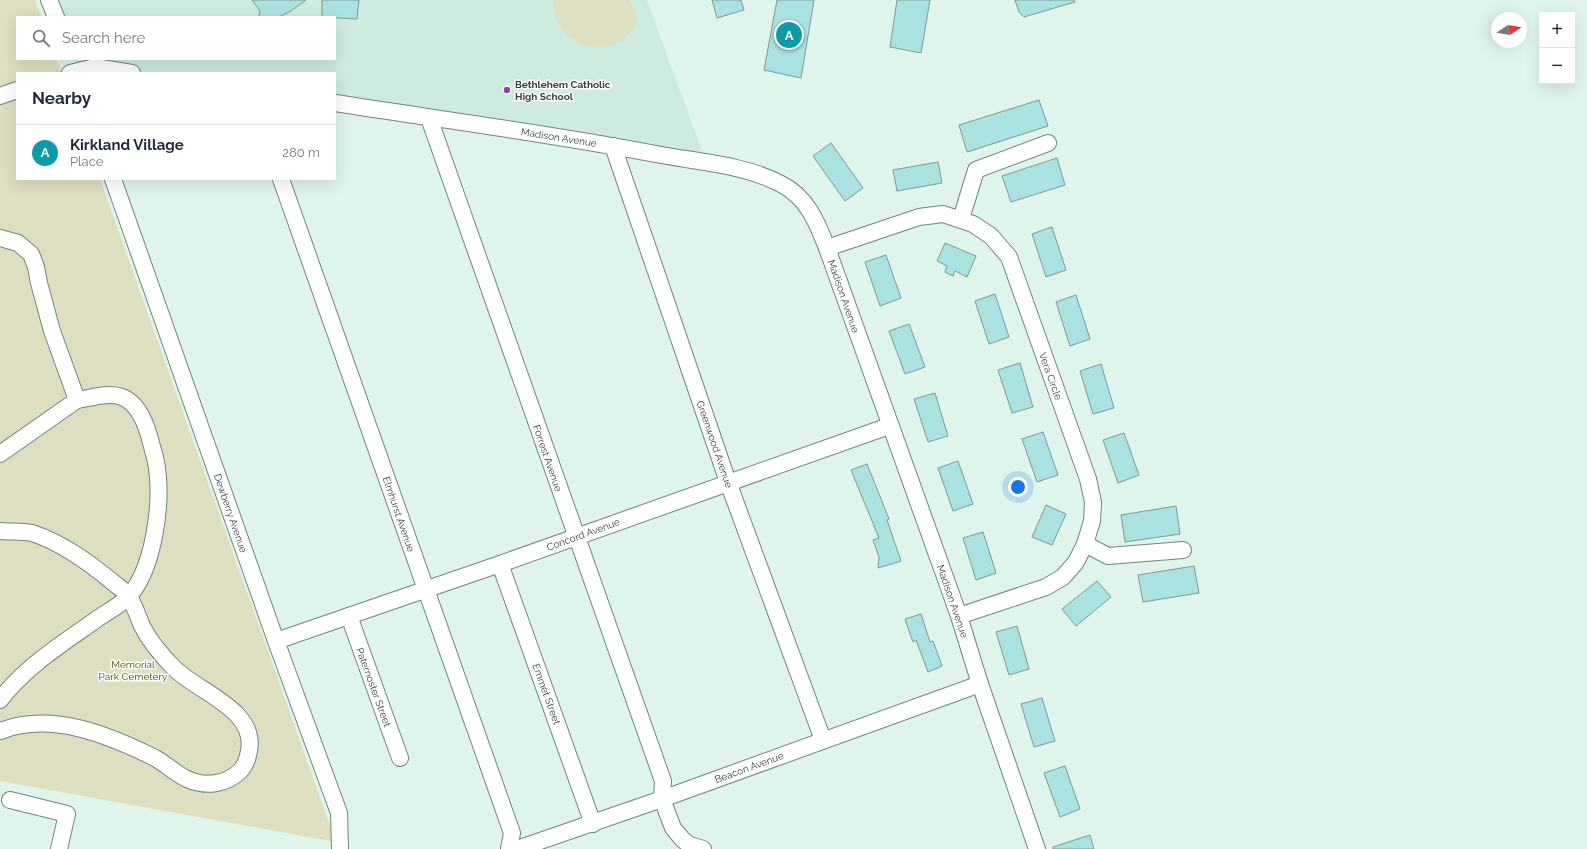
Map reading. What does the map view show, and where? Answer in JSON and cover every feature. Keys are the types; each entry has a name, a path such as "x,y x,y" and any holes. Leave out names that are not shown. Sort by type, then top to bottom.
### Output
{"street":[{"path":"50,0 56,16"},
{"path":"73,69 95,67 126,72"},
{"path":"0,96 16,90"},
{"name":"Madison Avenue","path":"336,103 613,146 756,173 781,184 798,195 813,213 827,248 889,426 959,616 980,684 1037,849"},
{"name":"Forrest Avenue","path":"429,118 663,781 662,799"},
{"path":"961,219 976,170 1048,144"},
{"name":"Greenwood Avenue","path":"613,146 728,482 823,740"},
{"name":"Dewberry Avenue","path":"113,180 276,641 339,813 340,849"},
{"name":"Elmhurst Avenue","path":"281,180 512,833 509,849"},
{"name":"Vera Circle","path":"827,248 919,216 943,214 973,224 991,236 1009,257 1088,479 1093,502 1092,521 1085,544 1076,562 1063,577 1046,588 959,616"},
{"path":"0,238 18,243 31,254 36,267 52,331 77,400"},
{"path":"0,454 77,400 107,395 123,397 137,409 146,425 157,468 158,503 156,523 147,563 129,596 46,654 13,683 0,700"},
{"name":"Concord Avenue","path":"276,641 500,564 889,426"},
{"path":"0,531 31,533 56,544 101,572 129,596 143,628 176,670 233,710 246,724 251,742 248,756 242,770 230,779 217,784 188,779 157,759 110,737 60,724 34,723 0,731"},
{"path":"1085,544 1108,556 1183,550"},
{"name":"Emmet Street","path":"500,564 594,824"},
{"name":"Paternoster Street","path":"349,616 400,758"},
{"name":"Beacon Avenue","path":"517,849 594,824 980,684"},
{"path":"662,799 673,828 683,840 690,845 703,849"},
{"path":"10,800 67,814 59,849"}],"shaded area":[{"name":"Bethlehem Catholic High School","path":"53,0 647,0 706,162 336,106 336,72 110,72 77,67 74,60 336,60 336,16 60,16"}],"green space":[{"name":"Memorial Park Cemetery","path":"0,0 35,0 41,16 16,16 16,60 56,60 62,72 16,72 16,180 100,180 332,831 331,841 0,781"},
{"path":"554,0 630,0 638,20 629,34 616,43 602,47 587,46 574,40 563,31 556,17"}],"building":[{"path":"252,0 306,0 281,16 259,16 260,11"},
{"path":"322,0 359,0 357,19 322,16"},
{"path":"712,0 741,0 744,10 717,18"},
{"path":"777,0 814,0 801,78 764,70"},
{"path":"897,0 930,0 921,53 890,47"},
{"path":"1015,0 1074,0 1075,2 1024,17 1019,12"},
{"path":"1039,100 1048,126 967,152 959,125"},
{"path":"831,143 863,188 845,201 813,156"},
{"path":"1057,158 1065,185 1011,202 1002,176"},
{"path":"938,162 942,183 897,191 893,170"},
{"path":"1052,227 1066,270 1046,277 1032,234"},
{"path":"945,243 976,256 967,277 955,271 953,276 945,272 947,266 937,261"},
{"path":"886,255 901,298 880,306 865,262"},
{"path":"995,294 1009,337 989,344 975,301"},
{"path":"1076,295 1090,339 1070,346 1056,302"},
{"path":"909,324 925,367 905,374 889,331"},
{"path":"1020,363 1033,407 1012,413 998,370"},
{"path":"1101,364 1114,408 1093,414 1080,371"},
{"path":"935,393 948,436 928,442 914,399"},
{"path":"1043,432 1058,475 1037,482 1022,439"},
{"path":"1124,433 1139,475 1118,483 1103,440"},
{"path":"958,461 973,504 953,511 938,468"},
{"path":"867,464 889,519 887,520 901,561 878,568 879,557 873,540 879,538 851,470"},
{"path":"1046,505 1066,514 1052,545 1032,537"},
{"path":"1176,506 1180,534 1125,542 1121,515"},
{"path":"983,532 996,573 976,580 963,538"},
{"path":"1194,566 1199,593 1143,602 1138,575"},
{"path":"1097,581 1111,597 1076,626 1062,609"},
{"path":"921,614 930,642 933,641 942,666 928,672 916,640 913,642 905,619"},
{"path":"1017,626 1029,669 1009,675 996,632"},
{"path":"1042,698 1055,741 1034,747 1021,704"},
{"path":"1065,766 1080,809 1060,817 1044,773"},
{"path":"1090,835 1094,849 1053,849 1053,847"}],"place":[{"name":"Kirkland Village","path":"789,35"},
{"name":"Bethlehem Catholic High School","path":"507,90"}]}
